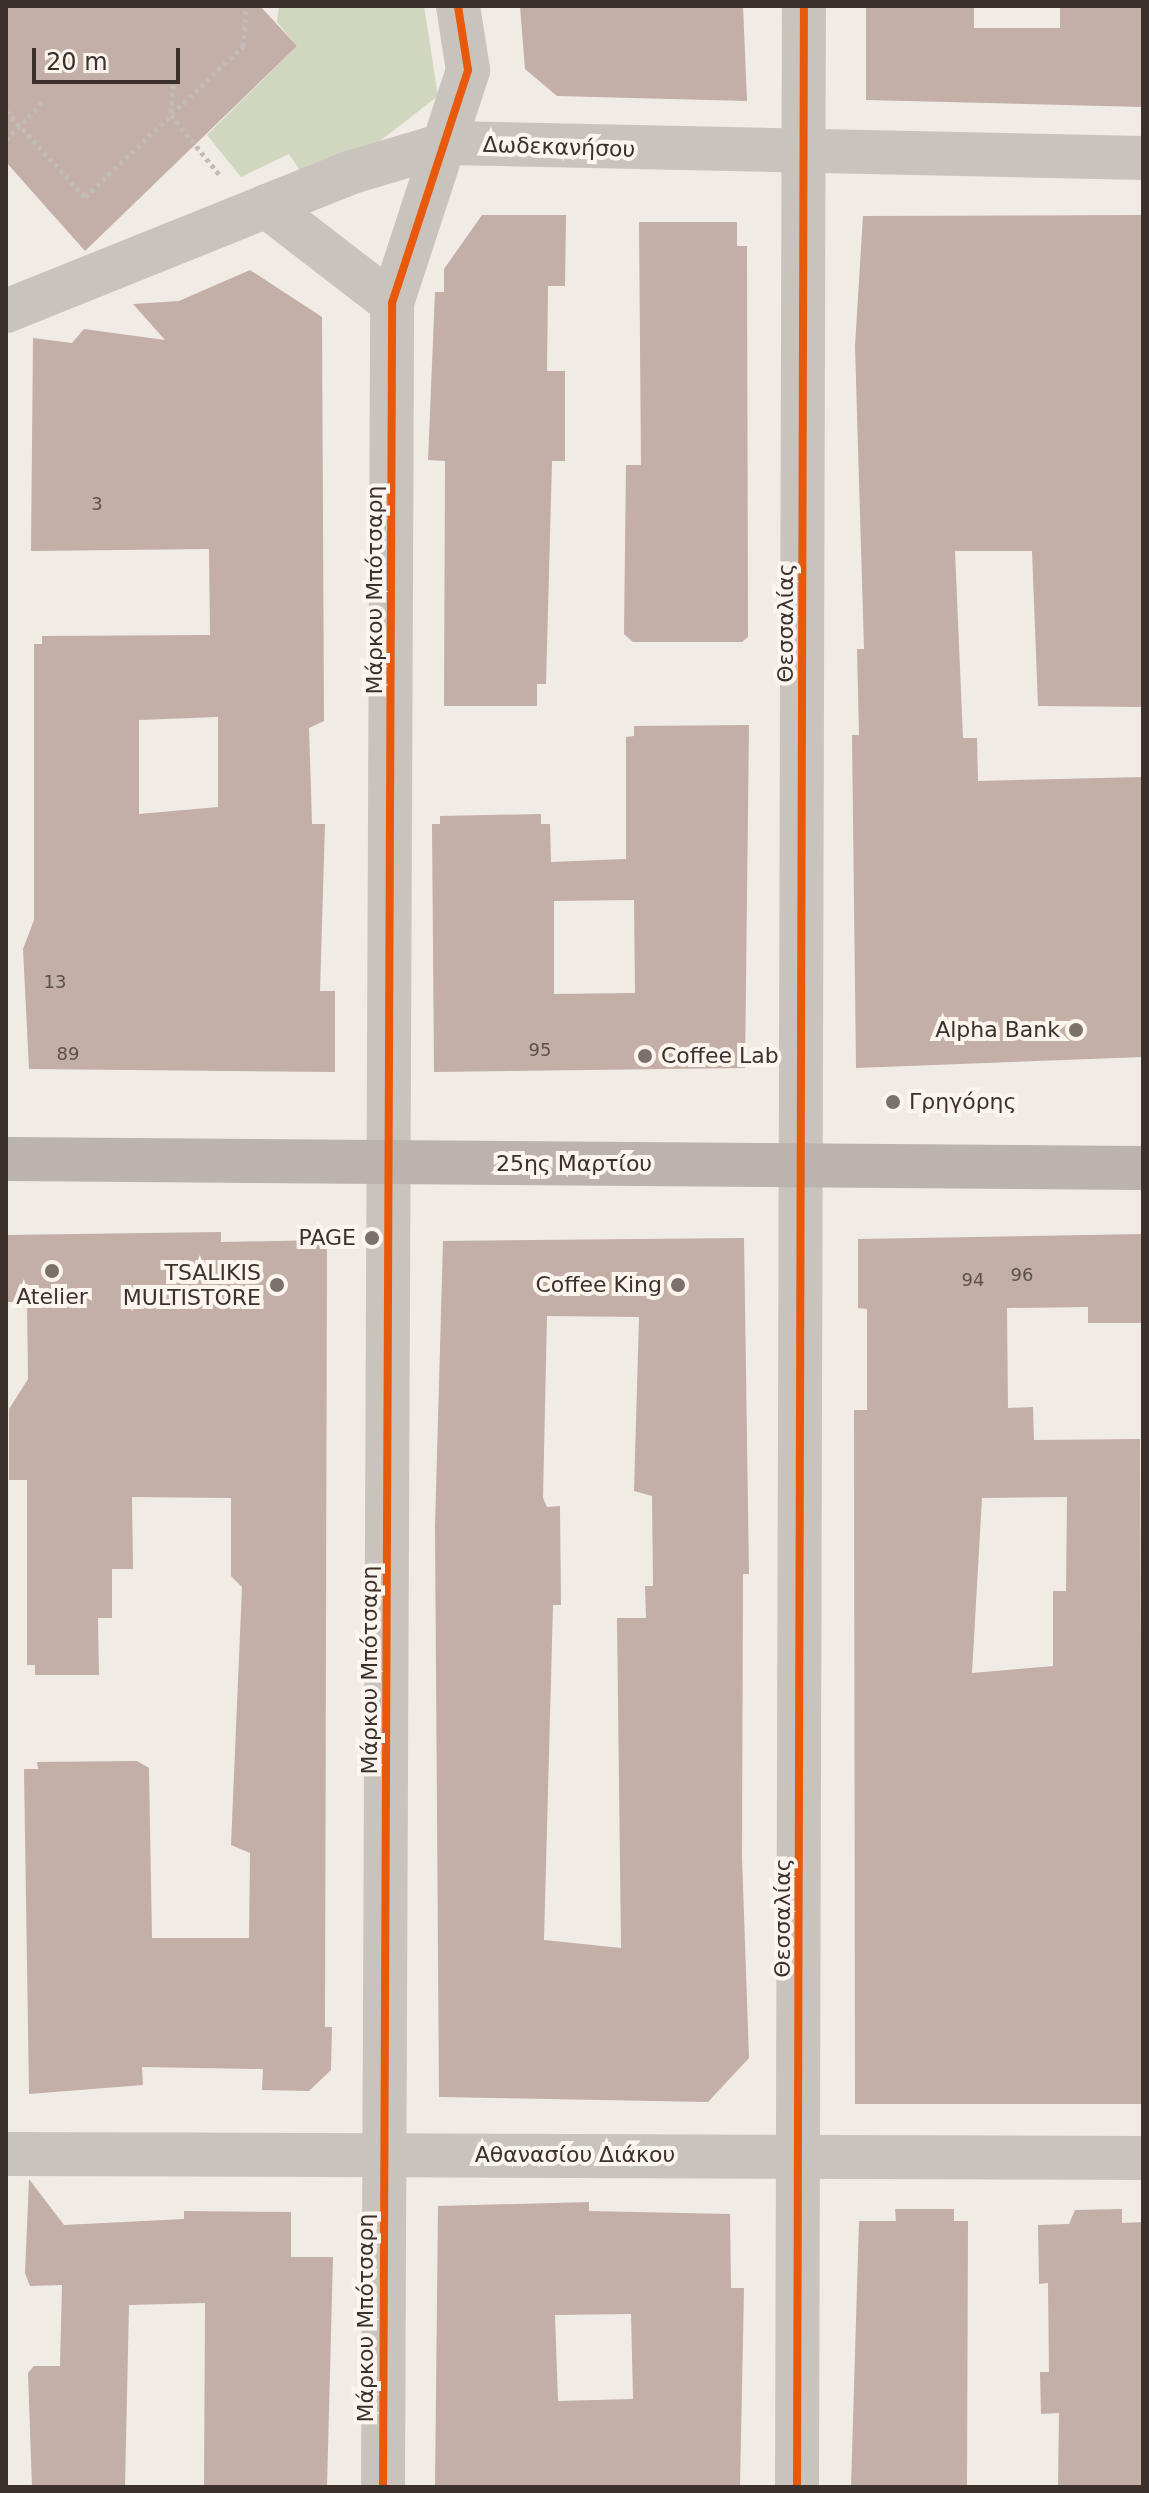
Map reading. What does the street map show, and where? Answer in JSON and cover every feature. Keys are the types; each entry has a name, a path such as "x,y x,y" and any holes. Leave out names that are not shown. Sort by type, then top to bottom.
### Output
{"main road":[{"name":"25ης Μαρτίου","path":"6,1159 1143,1168"}],"street":[{"name":"Μάρκου Μπότσαρη","path":"383,2487 391,1162 392,303 450,143 468,70 458,6"},
{"name":"Θεσσαλίας","path":"797,2487 806,1166 804,6"},
{"name":"Δωδεκανήσου","path":"6,311 266,206 450,143 802,155 1143,158"},
{"path":"266,206 392,303"},
{"name":"Αθανασίου Διάκου","path":"6,2154 1143,2158"}],"path":[{"path":"6,111 85,197 243,46 246,6"},
{"path":"173,85 171,115 223,179"},
{"path":"6,140 43,102"}],"green space":[{"path":"279,6 424,6 438,96 380,141 303,175 289,154 241,177 207,135 297,46 277,22"}],"building":[{"path":"6,6 260,6 297,46 85,251 6,162"},
{"path":"520,6 743,6 747,101 557,96 525,69"},
{"path":"866,6 974,6 974,28 1060,28 1060,6 1143,6 1143,107 866,100"},
{"path":"482,215 566,215 565,286 548,286 547,371 565,371 565,461 552,461 546,684 537,684 537,706 444,706 445,461 428,460 435,292 444,292 444,269"},
{"path":"1143,215 1143,707 1038,706 1032,551 955,551 963,738 977,738 978,781 1143,777 1143,1057 856,1068 852,735 859,735 857,649 864,649 855,346 863,216"},
{"path":"639,222 737,222 737,246 747,246 748,637 742,642 633,642 624,634 626,465 641,465"},
{"path":"250,270 322,317 324,721 309,728 312,824 325,824 320,991 335,991 335,1072 29,1069 23,949 34,920 34,644 42,644 42,636 210,635 209,549 31,551 33,338 72,343 84,329 165,340 133,304 179,301","holes":["218,717 218,807 139,814 139,720"]},
{"path":"749,725 745,1068 434,1072 432,824 440,824 440,816 541,814 541,824 550,824 551,862 626,859 626,737 634,736 634,726","holes":["634,900 635,993 554,994 554,901"]},
{"path":"221,1232 221,1242 327,1240 325,2027 332,2027 331,2070 309,2091 262,2090 263,2069 142,2067 143,2085 29,2094 24,1769 38,1769 37,1762 137,1761 149,1768 152,1938 249,1938 250,1853 231,1845 242,1587 231,1576 231,1498 132,1497 133,1569 112,1569 112,1618 98,1618 99,1675 35,1675 35,1665 27,1665 27,1480 9,1480 9,1409 28,1379 27,1302 6,1302 6,1235"},
{"path":"1143,1234 1143,1323 1088,1323 1088,1307 1007,1308 1008,1408 1033,1407 1034,1440 1140,1439 1143,2104 855,2104 854,1410 867,1410 867,1309 858,1308 858,1239","holes":["1067,1497 1066,1591 1053,1591 1053,1666 972,1673 982,1498"]},
{"path":"744,1238 749,1574 743,1574 742,1858 749,2058 708,2102 439,2097 435,1526 443,1241","holes":["547,1316 639,1317 634,1491 652,1496 653,1586 645,1586 646,1618 617,1618 621,1948 544,1940 553,1605 561,1605 560,1506 547,1507 543,1498"]},
{"path":"29,2179 64,2225 184,2219 184,2211 291,2212 291,2257 333,2257 327,2487 204,2487 205,2303 129,2305 125,2487 32,2487 28,2373 34,2366 60,2366 62,2285 30,2286 25,2273"},
{"path":"589,2202 589,2211 730,2214 731,2288 744,2288 740,2487 435,2487 438,2206","holes":["631,2314 633,2399 558,2401 555,2315"]},
{"path":"895,2209 954,2209 954,2221 968,2221 967,2487 851,2487 859,2221 896,2221"},
{"path":"1122,2209 1122,2223 1143,2222 1143,2487 1058,2487 1059,2413 1041,2414 1040,2372 1049,2372 1048,2283 1039,2284 1038,2225 1069,2224 1075,2210"}],"cycle path":[{"path":"383,2487 392,303 468,70 458,6"},
{"path":"797,2487 804,6"}],"place":[{"name":"Alpha Bank","path":"1076,1030"},
{"name":"Coffee Lab","path":"645,1056"},
{"name":"Γρηγόρης","path":"893,1102"},
{"name":"PAGE","path":"372,1238"},
{"name":"Atelier","path":"52,1271"},
{"name":"TSALIKIS MULTISTORE","path":"277,1285"},
{"name":"Coffee King","path":"678,1285"}]}
